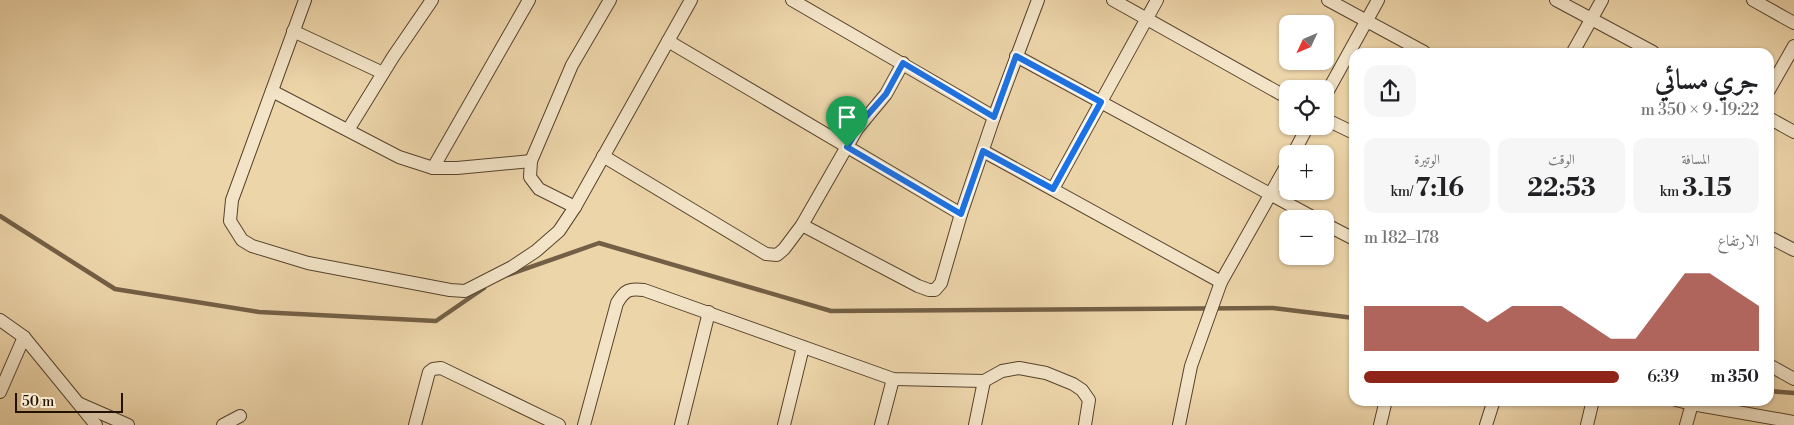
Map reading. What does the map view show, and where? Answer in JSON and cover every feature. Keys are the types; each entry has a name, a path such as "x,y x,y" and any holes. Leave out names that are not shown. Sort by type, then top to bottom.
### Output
{"street":[{"path":"305,0 232,200 230,221 242,240 252,246 308,263 450,290 465,291 504,271 536,251 559,231 691,0"},
{"path":"348,130 383,73 432,0"},
{"path":"433,168 529,0"},
{"path":"575,206 539,189 530,176 530,160 572,64 610,0"},
{"path":"792,0 994,117"},
{"path":"802,225 918,286 928,290 936,290 941,283 961,214 994,117 1038,0"},
{"path":"1113,0 1279,93"},
{"path":"1053,189 1157,0"},
{"path":"1328,0 1416,48"},
{"path":"1352,48 1378,0"},
{"path":"1556,0 1646,48"},
{"path":"1575,48 1602,0"},
{"path":"1753,0 1794,23"},
{"path":"294,31 383,73"},
{"path":"668,42 961,214"},
{"path":"1774,81 1794,46"},
{"path":"1334,80 1349,53"},
{"path":"1016,56 1299,210"},
{"path":"603,156 766,254 777,255 784,249 802,225 864,119 886,94 903,63"},
{"path":"272,91 399,157 433,168 457,168 530,160"},
{"path":"1774,121 1794,132"},
{"path":"1334,123 1349,130"},
{"path":"983,151 1222,282"},
{"path":"1179,425 1191,366 1222,282 1279,179"},
{"path":"1334,228 1349,236"},
{"path":"1774,240 1794,250"},
{"path":"584,425 617,303 622,294 632,288 644,290 709,312 893,378 984,381 1002,371 1019,368 1046,373 1073,384 1082,390 1089,400 1085,425"},
{"path":"681,425 709,312"},
{"path":"0,320 24,337 96,425"},
{"path":"0,392 24,337"},
{"path":"784,425 803,347"},
{"path":"415,425 429,372 433,369 441,368 559,425"},
{"path":"1774,368 1794,379"},
{"path":"881,425 893,378"},
{"path":"975,425 984,381"},
{"path":"77,402 128,425"},
{"path":"1380,425 1385,406"},
{"path":"1486,425 1492,406"},
{"path":"1587,425 1592,406"},
{"path":"1686,425 1691,406"},
{"path":"1703,406 1788,422"},
{"path":"223,425 240,416"}],"waterway":[{"path":"0,216 115,289 259,312 436,321 484,288"},
{"path":"508,275 599,243 831,311 1273,308 1349,317"},
{"path":"1774,391 1794,393"}],"route":[{"path":"1016,56 1101,102 1053,189 983,151 961,214 847,147 864,119 886,94 903,63 994,117 1016,56"}]}
